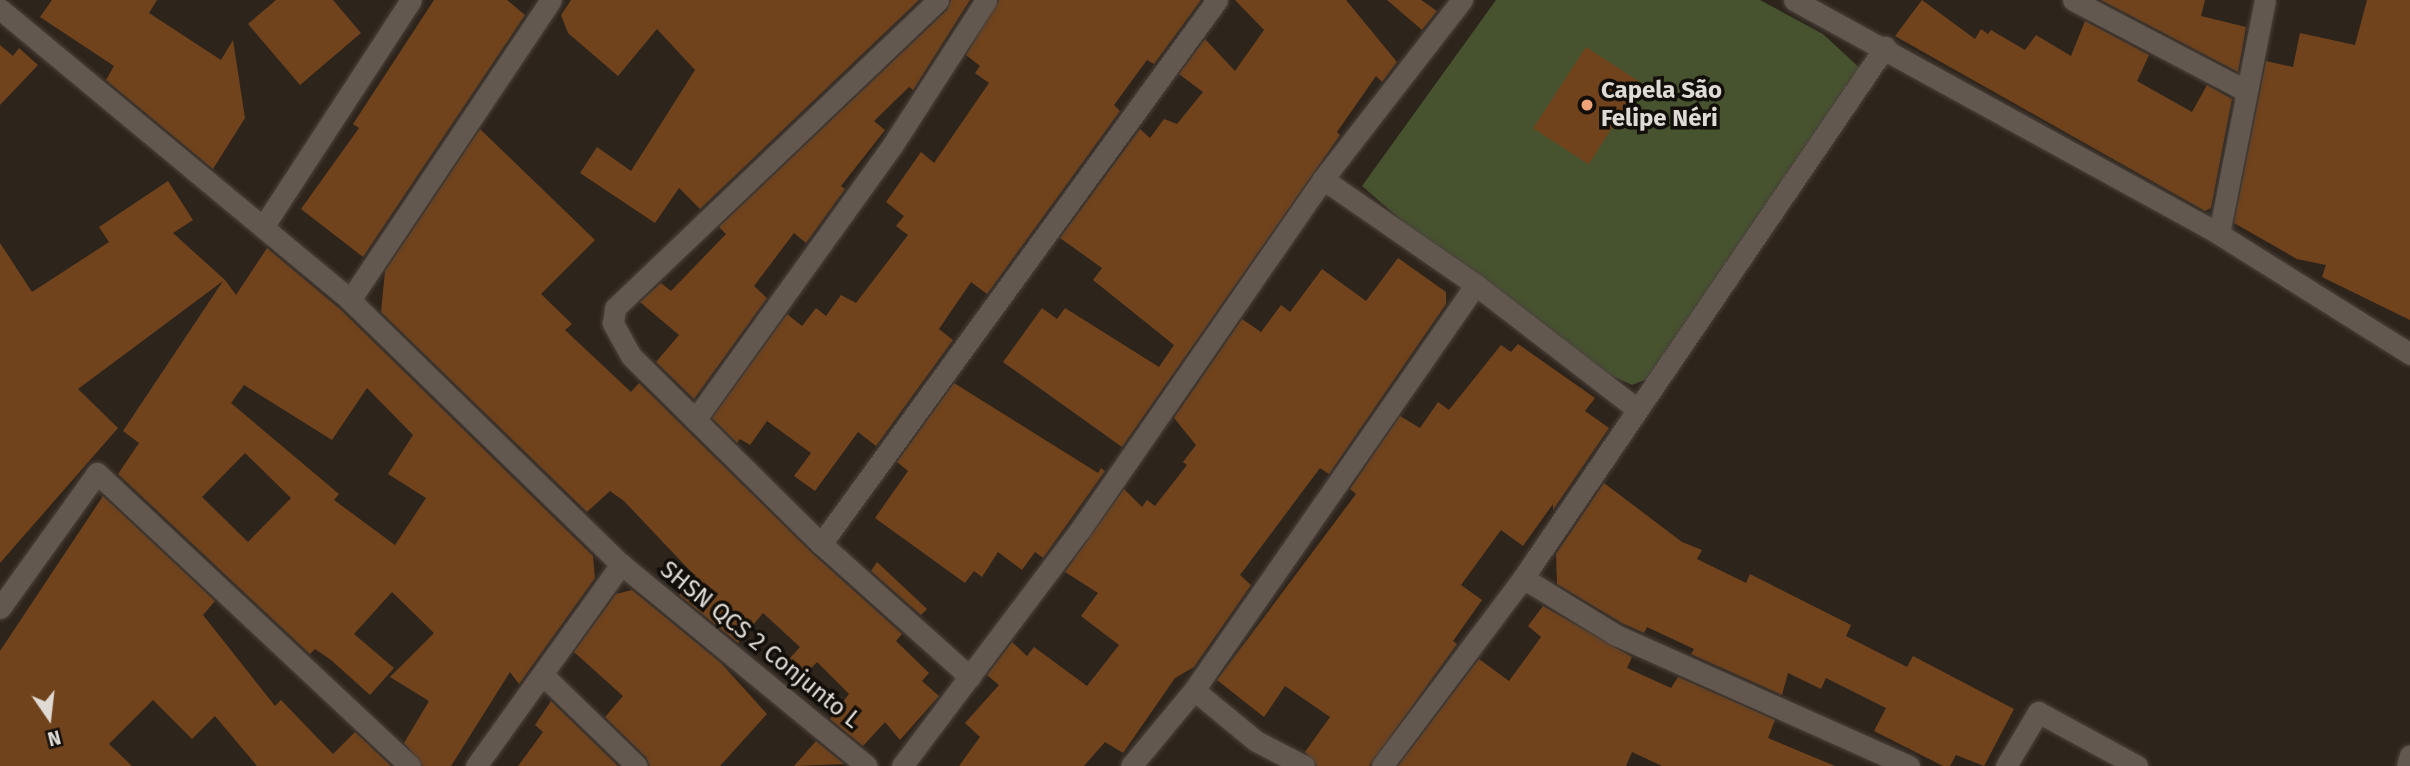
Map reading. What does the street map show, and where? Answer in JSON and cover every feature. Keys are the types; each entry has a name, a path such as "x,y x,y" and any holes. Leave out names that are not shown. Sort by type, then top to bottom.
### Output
{"street":[{"path":"262,227 411,0"},
{"path":"350,300 551,0"},
{"path":"938,0 615,308 613,323 619,339 695,420 821,544 970,677"},
{"path":"695,420 892,146 986,0"},
{"path":"821,544 1217,0"},
{"path":"902,766 1080,530 1323,179 1462,0"},
{"path":"1794,0 1885,47 2219,234 2410,354"},
{"path":"2073,0 2246,91"},
{"path":"2219,234 2265,0"},
{"name":"SHSN QCS 2 Conjunto L","path":"2,12 350,300 621,564 867,766"},
{"path":"1382,766 1523,578 1636,408 1885,47"},
{"path":"1323,179 1476,285 1636,408"},
{"path":"1131,766 1194,690 1476,285"},
{"path":"0,608 97,473 410,766"},
{"path":"476,766 544,676 621,564"},
{"path":"1523,578 1616,635 1909,766"},
{"path":"544,676 637,766"},
{"path":"1194,690 1256,741 1304,766"},
{"path":"2006,766 2038,712 2137,766"},
{"path":"2407,766 2410,755"}],"green space":[{"path":"1496,0 1760,0 1823,34 1863,71 1650,378 1632,385 1612,376 1408,226 1362,186"}],"building":[{"path":"52,0 157,0 149,13 221,60 233,40 245,118 213,169 106,80 114,66 40,17"},
{"path":"276,0 333,0 361,33 300,85 248,24"},
{"path":"434,0 507,0 525,15 363,257 301,209 359,128 353,124"},
{"path":"571,0 919,0 700,209 679,188 655,223 580,173 597,147 631,171 695,70 657,29 618,76 568,33 561,15"},
{"path":"951,0 970,0 913,90 909,87 874,121 885,130 841,186 845,189 806,243 794,233 754,286 767,298 694,399 656,362 679,335 640,302 661,283 671,291 726,234 719,227 947,10"},
{"path":"999,0 1201,0 1154,64 1147,60 1114,105 1120,111 987,294 971,282 939,329 953,340 876,446 858,432 815,491 794,476 811,453 767,421 750,445 740,439 737,443 712,418 787,314 802,326 816,308 826,316 841,295 856,303 908,235 896,226 904,216 886,202 921,152 934,163 989,83 975,73 980,66 966,55"},
{"path":"1235,0 1346,0 1397,62 1382,82 1376,76 1337,132 1340,135 1122,447 1003,362 1042,308 1057,319 1065,308 1159,367 1174,345 1093,280 1102,268 1060,238 1140,129 1150,138 1164,119 1177,124 1203,92 1179,74 1205,39 1235,71 1264,30"},
{"path":"1387,0 1421,0 1437,11 1422,30"},
{"path":"1922,0 1975,39 1981,29 1988,34 1991,30 2025,50 2036,35 2071,56 2085,21 2149,55 2137,81 2192,112 2207,85 2232,99 2211,208 2205,211 1895,36"},
{"path":"2101,0 2205,0 2201,16 2246,27 2238,72"},
{"path":"2367,0 2410,0 2410,320 2322,277 2326,265 2297,259 2234,223 2266,61 2293,67 2300,33 2355,45"},
{"path":"0,45 13,56 19,48 38,65 0,105"},
{"name":"Capela São Felipe Néri","path":"1586,47 1641,83 1589,164 1533,128"},
{"path":"480,129 595,240 541,294 572,324 565,330 631,392 639,383 812,553 902,634 896,641 929,673 922,681 939,696 900,740 885,722 863,746 830,719 849,694 817,662 800,680 784,665 800,647 763,613 738,643 679,595 696,577 624,501 610,491 587,512 381,312 385,271"},
{"path":"168,181 193,220 173,233 225,280 236,295 267,248 341,310 593,556 595,578 519,684 510,672 451,766 423,766 404,743 429,701 390,677 434,633 392,592 354,634 394,668 370,695 315,649 310,654 118,474 139,443 123,431 223,281 78,389 118,428 0,563 0,243 32,292 109,242 99,227","holes":["244,385 332,440 367,388 413,435 388,474 426,498 395,545 334,500 339,494 231,403","245,453 291,498 248,542 202,497"]},
{"path":"1398,258 1446,292 1446,304 1329,474 1320,468 1240,575 1251,585 1194,667 1175,678 1123,753 1105,742 1084,766 959,766 980,737 965,723 999,685 987,675 1012,642 1027,656 1034,647 1087,686 1119,645 1081,616 1098,593 1065,572 1124,489 1142,507 1147,500 1155,506 1187,465 1183,462 1196,445 1174,418 1242,319 1261,332 1281,305 1290,312 1322,269 1366,301"},
{"path":"1518,344 1595,398 1585,411 1609,428 1553,510 1553,504 1523,546 1501,530 1461,585 1482,600 1453,641 1457,644 1369,766 1317,766 1305,752 1330,717 1285,686 1264,717 1217,680 1356,494 1350,489 1400,416 1420,428 1438,402 1449,410 1501,345 1511,352"},
{"path":"954,383 1098,473 1101,468 1105,471 1043,558 1035,552 1022,570 998,552 982,577 974,571 965,583 875,518 908,471 897,462"},
{"path":"1604,483 1682,542 1702,550 1697,559 1746,583 1750,574 1851,625 1846,636 1907,667 1913,656 2014,709 1984,766 1956,755 1950,766 1943,766 1874,731 1886,708 1826,678 1821,689 1788,673 1782,695 1691,654 1694,649 1647,627 1644,633 1622,623 1557,584 1556,554"},
{"path":"103,496 215,601 203,615 275,706 281,700 333,754 355,732 391,766 257,766 215,716 192,739 153,700 109,744 132,766 0,766 0,651"},
{"path":"877,562 927,609 921,615 871,571"},
{"path":"632,590 721,663 767,714 720,766 650,766 646,757 605,717 623,696 574,652 616,594"},
{"path":"1543,606 1632,657 1627,668 1671,688 1678,677 1775,720 1768,738 1835,766 1662,766 1632,752 1626,766 1398,766 1479,659 1509,681 1541,637 1528,626"},
{"path":"551,701 618,766 518,766 543,732 535,725"},
{"path":"816,741 844,764 794,766"}],"place":[{"name":"Capela São Felipe Néri","path":"1587,105"}]}
